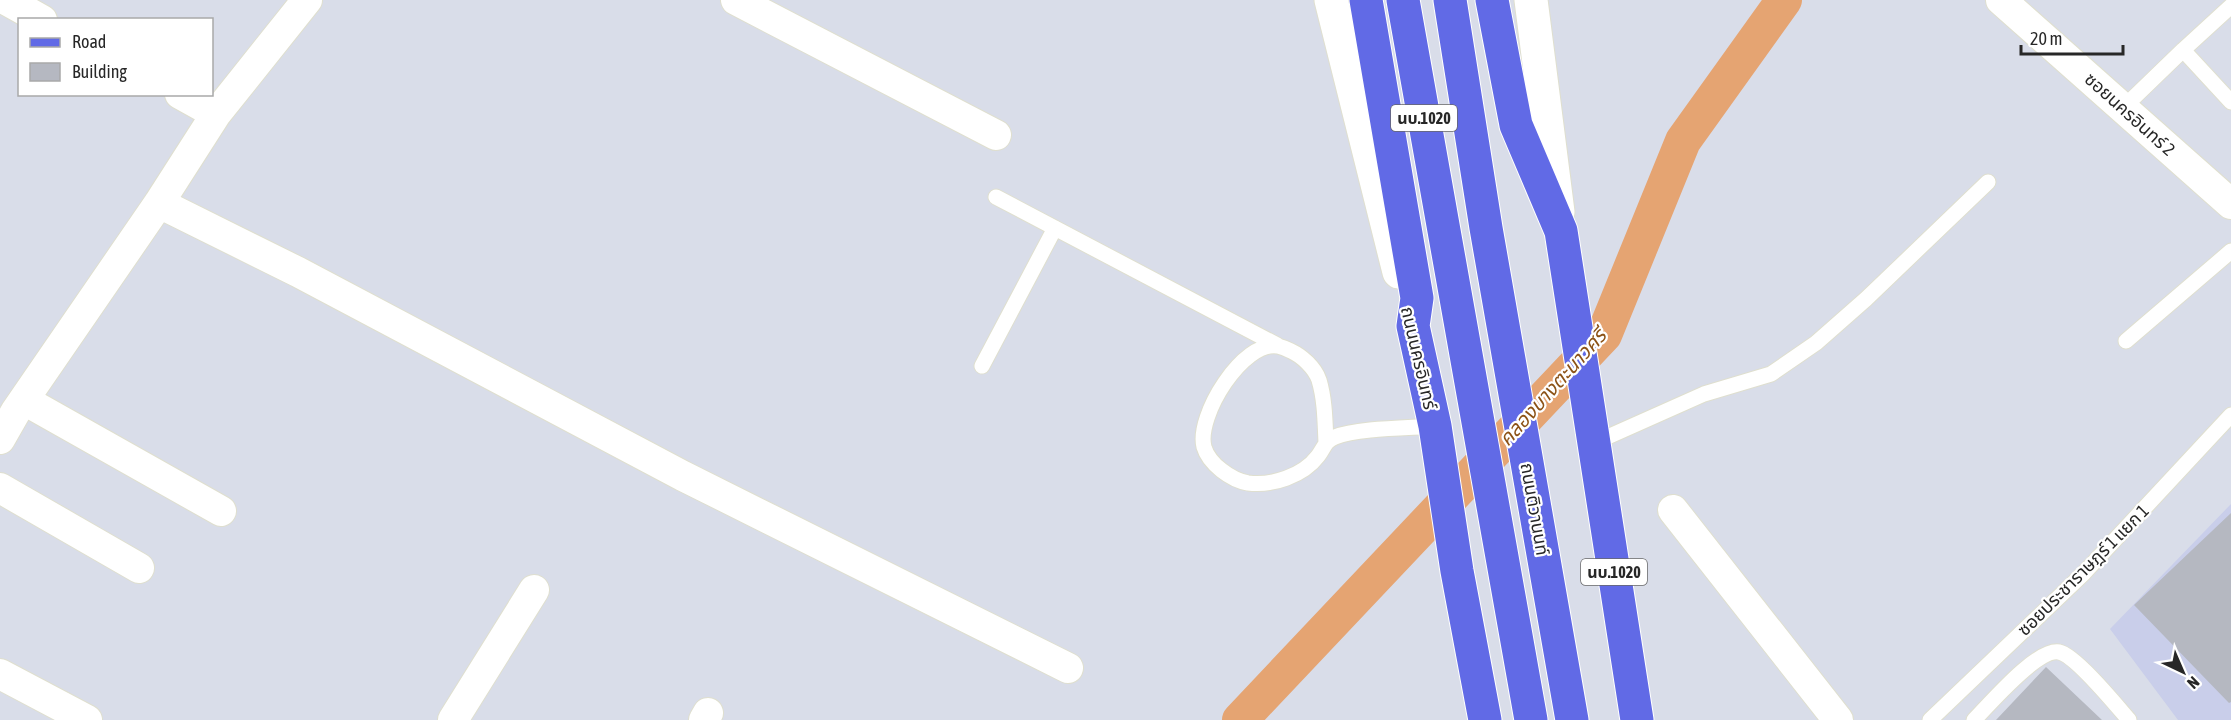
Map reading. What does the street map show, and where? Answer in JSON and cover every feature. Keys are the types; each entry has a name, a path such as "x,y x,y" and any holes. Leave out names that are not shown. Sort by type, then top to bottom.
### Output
{"main road":[{"name":"ถนนนครอินทร์","path":"1331,0 1413,326 1435,426 1457,571 1485,720"},
{"path":"1366,0 1417,298 1413,326"},
{"name":"นบ.1020","path":"1403,0 1531,720"},
{"name":"ถนนติวานนท์","path":"1450,0 1486,228 1572,720"},
{"path":"1492,0 1516,125 1561,231"},
{"name":"นบ.1020","path":"1531,0 1570,304 1636,720"}],"street":[{"path":"6,0 38,18"},
{"path":"0,439 13,404 159,203 216,114 307,0"},
{"path":"736,0 996,135"},
{"name":"ซอยนครอินทร์ 2","path":"2001,0 2231,204"},
{"path":"184,96 216,114"},
{"path":"159,203 298,272 683,476 1068,668"},
{"path":"13,404 221,512"},
{"path":"0,488 138,568"},
{"path":"1673,510 1838,720"},
{"path":"453,720 534,590"},
{"path":"0,674 87,720"}],"lane":[{"path":"2123,108 2231,6"},
{"path":"2183,50 2231,102"},
{"path":"1592,433 1704,394 1771,374 1816,343 1866,299 1988,182"},
{"path":"996,197 1277,345 1297,353 1308,363 1318,378 1323,400 1326,443"},
{"path":"982,366 1055,228"},
{"path":"2126,341 2231,251"},
{"path":"1277,345 1260,350 1243,361 1230,375 1210,412 1204,431 1204,446 1211,459 1236,479 1259,483 1282,479 1297,473 1317,458 1326,443 1342,434 1435,426"},
{"name":"ซอยประชาราษฎร์ 1 แยก 1","path":"1930,720 2084,573 2231,416"},
{"path":"1974,720 2031,664 2048,653 2059,652 2068,656 2129,720"}],"shaded area":[{"path":"2231,504 2231,720 2178,720 2110,629"}],"building":[{"path":"2231,513 2231,702 2229,703 2134,605"},
{"path":"2046,667 2102,720 1996,720"}],"waterway":[{"name":"คลองบางตะนาวศรี","path":"1240,720 1604,335 1683,141 1784,0"}]}
